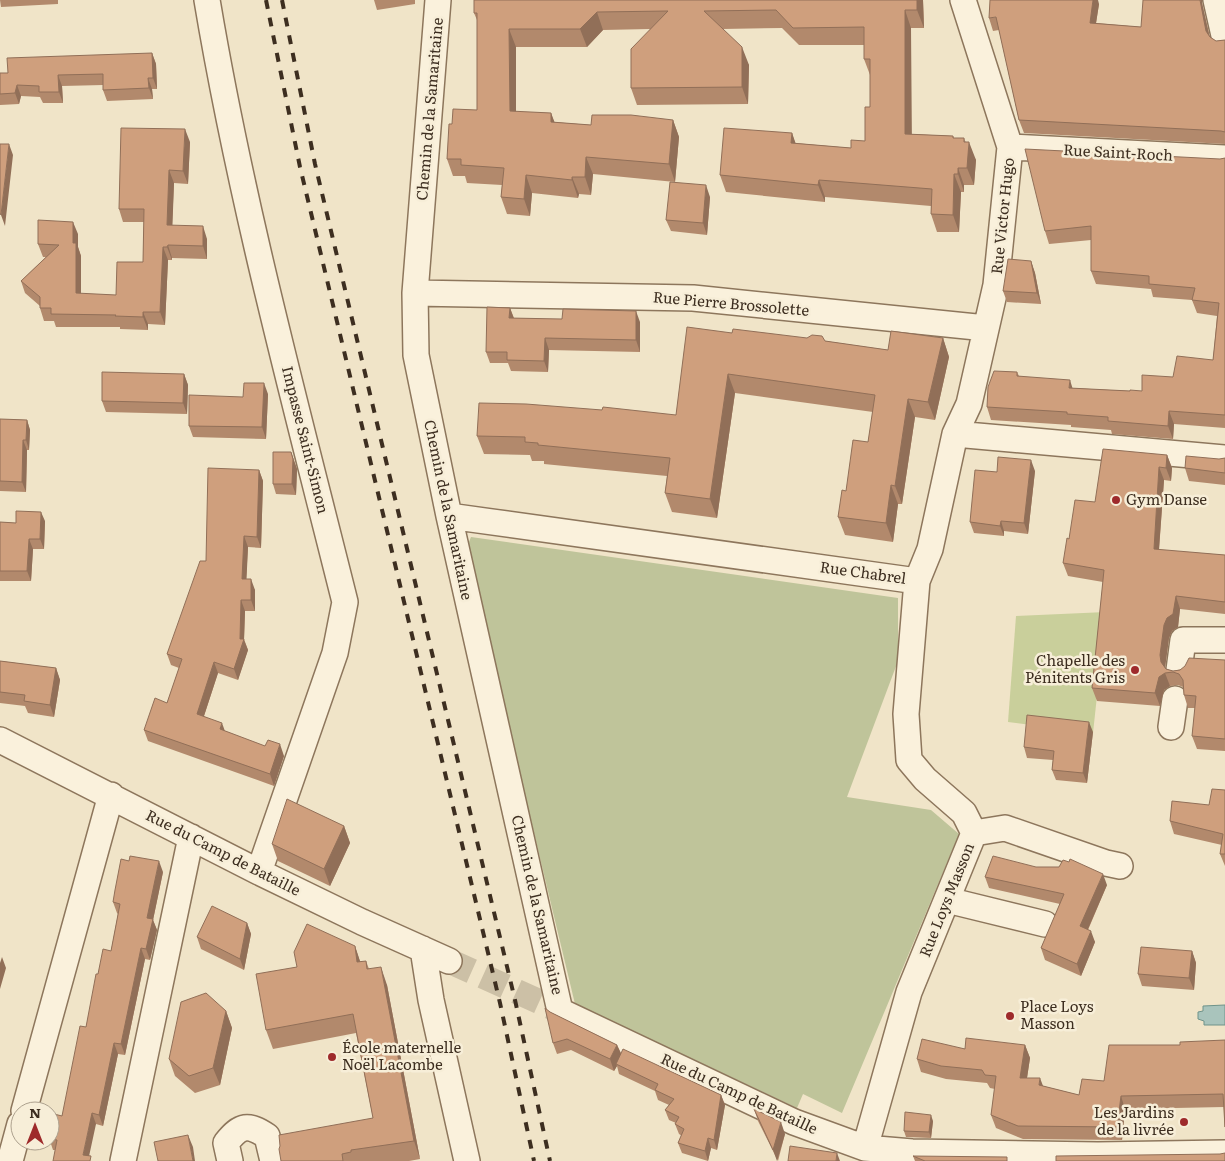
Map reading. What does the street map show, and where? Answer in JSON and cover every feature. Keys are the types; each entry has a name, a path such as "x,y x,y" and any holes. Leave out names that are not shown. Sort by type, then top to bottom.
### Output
{"street":[{"name":"Impasse Saint-Simon","path":"207,0 219,69 267,289 345,602 335,653 259,872"},
{"name":"Chemin de la Samaritaine","path":"438,0 415,293 416,355 449,516 560,1011"},
{"name":"Rue Victor Hugo","path":"955,434 968,404 996,285 1010,147 963,0"},
{"path":"1216,0 1225,40"},
{"name":"Rue Saint-Roch","path":"1010,147 1225,158"},
{"name":"Rue Pierre Brossolette","path":"415,293 693,298 986,328"},
{"path":"955,434 1225,458"},
{"name":"Rue Chabrel","path":"449,516 917,581 930,548 955,434"},
{"name":"Rue Loys Masson","path":"865,1148 909,992 974,833 964,813 924,779 909,760 906,714 917,581"},
{"path":"1179,670 1183,640 1225,640"},
{"path":"1171,727 1175,699"},
{"name":"Rue du Camp de Bataille","path":"0,740 259,872 362,922 449,960"},
{"path":"27,1101 111,795"},
{"path":"974,833 1005,828 1106,863 1120,866"},
{"path":"123,1161 191,837"},
{"path":"947,900 1045,924"},
{"path":"423,949 431,1000 467,1161"},
{"name":"Rue du Camp de Bataille","path":"560,1011 794,1122 865,1148 912,1152 1162,1158 1225,1153"},
{"path":"230,1161 226,1143 242,1128 254,1128 267,1136 273,1161"}],"green space":[{"path":"471,537 898,598 898,661 847,797 931,810 959,834 842,1113 803,1094 797,1108 575,1004 466,549"},
{"path":"1106,612 1093,733 1008,722 1016,616"}],"water":[{"path":"1225,1005 1225,1025 1204,1025 1204,1021 1198,1019 1198,1012 1203,1011 1203,1006"}],"building":[{"path":"474,0 917,0 917,10 905,10 905,134 953,136 953,138 964,138 964,142 969,142 967,168 958,168 958,174 954,174 953,215 931,214 932,189 819,180 818,185 720,175 724,128 792,133 791,143 851,148 851,140 865,141 865,107 870,107 870,59 864,59 864,27 793,28 776,10 704,11 742,47 742,87 631,88 631,49 668,11 597,12 580,29 509,29 510,111 551,113 551,122 591,125 592,115 631,115 673,120 669,164 586,157 585,177 572,177 572,180 526,175 524,199 501,197 504,168 461,165 461,159 447,159 449,124 452,124 453,109 477,110 477,13 474,13"},
{"path":"990,0 1093,0 1090,23 1141,27 1143,0 1200,0 1206,31 1216,41 1225,40 1225,132 1019,120 996,17 989,18"},
{"path":"152,53 153,78 148,78 149,88 103,90 103,74 58,75 59,92 39,92 39,86 17,85 15,93 0,94 0,73 8,73 7,58"},
{"path":"121,128 185,129 183,171 169,170 167,225 203,226 203,246 168,245 163,247 160,312 143,312 143,317 51,314 51,308 40,308 40,297 21,281 59,245 38,244 38,220 73,222 73,243 76,243 76,293 116,295 117,262 143,262 144,209 119,209"},
{"path":"0,144 9,144 1,215 0,213"},
{"path":"1025,149 1225,158 1225,415 1169,411 1168,426 1108,421 1108,417 1067,414 1067,412 987,407 988,387 994,371 1017,372 1017,376 1070,380 1069,388 1142,391 1142,375 1173,377 1177,356 1213,360 1219,303 1192,300 1195,288 1149,284 1149,276 1091,271 1091,226 1045,231"},
{"path":"670,182 706,185 703,223 666,220"},
{"path":"1008,259 1031,261 1037,293 1003,291"},
{"path":"487,307 510,308 509,318 562,319 563,309 636,311 636,340 545,338 544,361 507,360 507,352 486,352"},
{"path":"687,327 732,333 733,329 807,338 812,335 822,336 825,341 888,350 891,331 943,338 928,402 908,399 895,486 891,485 886,523 838,517 842,490 846,491 853,440 868,442 875,395 728,374 710,499 665,493 670,458 538,445 538,443 525,442 525,437 477,436 479,403 526,404 602,410 603,407 676,415"},
{"path":"102,372 184,374 183,403 102,401"},
{"path":"244,383 264,383 262,427 189,426 189,395 243,397"},
{"path":"0,419 27,420 26,440 23,440 22,482 0,481"},
{"path":"1103,449 1167,455 1166,468 1159,467 1154,549 1225,555 1225,602 1176,596 1173,614 1167,618 1164,625 1160,655 1161,662 1166,669 1173,671 1180,670 1185,666 1189,658 1225,660 1225,739 1192,736 1196,696 1184,695 1183,680 1179,674 1173,672 1165,673 1159,677 1155,693 1092,688 1104,570 1063,563 1075,500 1095,502"},
{"path":"273,452 291,452 293,459 292,484 273,484"},
{"path":"1186,456 1225,458 1225,473 1185,468"},
{"path":"998,457 1031,460 1024,523 1001,521 1000,526 970,522 975,470 997,472"},
{"path":"208,468 259,470 257,537 244,536 242,579 251,579 251,600 241,600 240,639 244,639 234,669 214,662 197,714 222,723 220,729 265,746 268,740 280,744 270,774 144,730 155,698 167,703 182,659 167,654 200,561 206,561"},
{"path":"16,511 41,512 40,539 29,539 27,571 0,571 0,522 16,523"},
{"path":"0,661 56,668 50,705 24,701 25,695 0,692"},
{"path":"1027,715 1089,722 1083,773 1052,770 1054,751 1024,747"},
{"path":"1212,789 1225,790 1225,854 1220,854 1223,834 1170,821 1172,801 1209,805"},
{"path":"287,799 344,826 324,869 272,844"},
{"path":"130,856 159,861 147,918 153,919 146,949 141,948 121,1044 114,1043 99,1115 92,1113 83,1155 91,1156 90,1161 53,1161 55,1151 60,1151 60,1116 62,1116 80,1026 86,1027 96,974 98,974 103,949 111,951 120,904 113,902 121,859 129,861"},
{"path":"993,856 1036,867 1059,867 1063,860 1069,862 1070,859 1103,874 1080,926 1091,931 1077,964 1041,948 1064,894 985,877"},
{"path":"212,906 247,923 240,959 197,937"},
{"path":"307,924 355,946 357,962 366,961 367,969 381,967 414,1141 351,1150 351,1152 342,1154 343,1161 281,1161 279,1135 373,1118 353,1014 266,1030 256,974 297,967 294,952"},
{"path":"1141,947 1192,951 1189,978 1138,974"},
{"path":"206,993 226,1011 213,1068 189,1076 169,1059 181,1002"},
{"path":"545,1008 617,1045 610,1059 567,1039 553,1043"},
{"path":"966,1038 1025,1045 1020,1078 1040,1078 1039,1085 1079,1095 1082,1079 1104,1081 1109,1045 1180,1045 1180,1042 1225,1040 1225,1127 1223,1094 1121,1096 1117,1127 1018,1126 991,1115 996,1076 985,1075 982,1070 941,1066 917,1059 922,1039 965,1049"},
{"path":"623,1049 721,1095 714,1140 708,1138 705,1151 678,1143 684,1129 675,1124 679,1117 665,1110 674,1099 655,1090 658,1084 616,1064"},
{"path":"754,1109 781,1122 773,1150"},
{"path":"905,1112 931,1115 929,1132 904,1131"},
{"path":"188,1135 193,1161 158,1161 154,1142"},
{"path":"790,1146 837,1153 836,1161 788,1161"},
{"path":"1225,1153 1225,1161 1056,1161 1056,1156"},
{"path":"913,1156 1007,1157 1007,1161 925,1161"}],"tunnel":[{"path":"449,961 560,1011"}],"railway":[{"path":"266,0 300,167 500,1003 534,1161"},
{"path":"282,0 315,164 515,1000 550,1161"}],"place":[{"name":"Gym Danse","path":"1116,500"},
{"name":"Chapelle des Pénitents Gris","path":"1135,670"},
{"name":"Place Loys Masson","path":"1010,1016"},
{"name":"École maternelle Noël Lacombe","path":"332,1057"},
{"name":"Les Jardins de la livrée","path":"1184,1122"}]}
